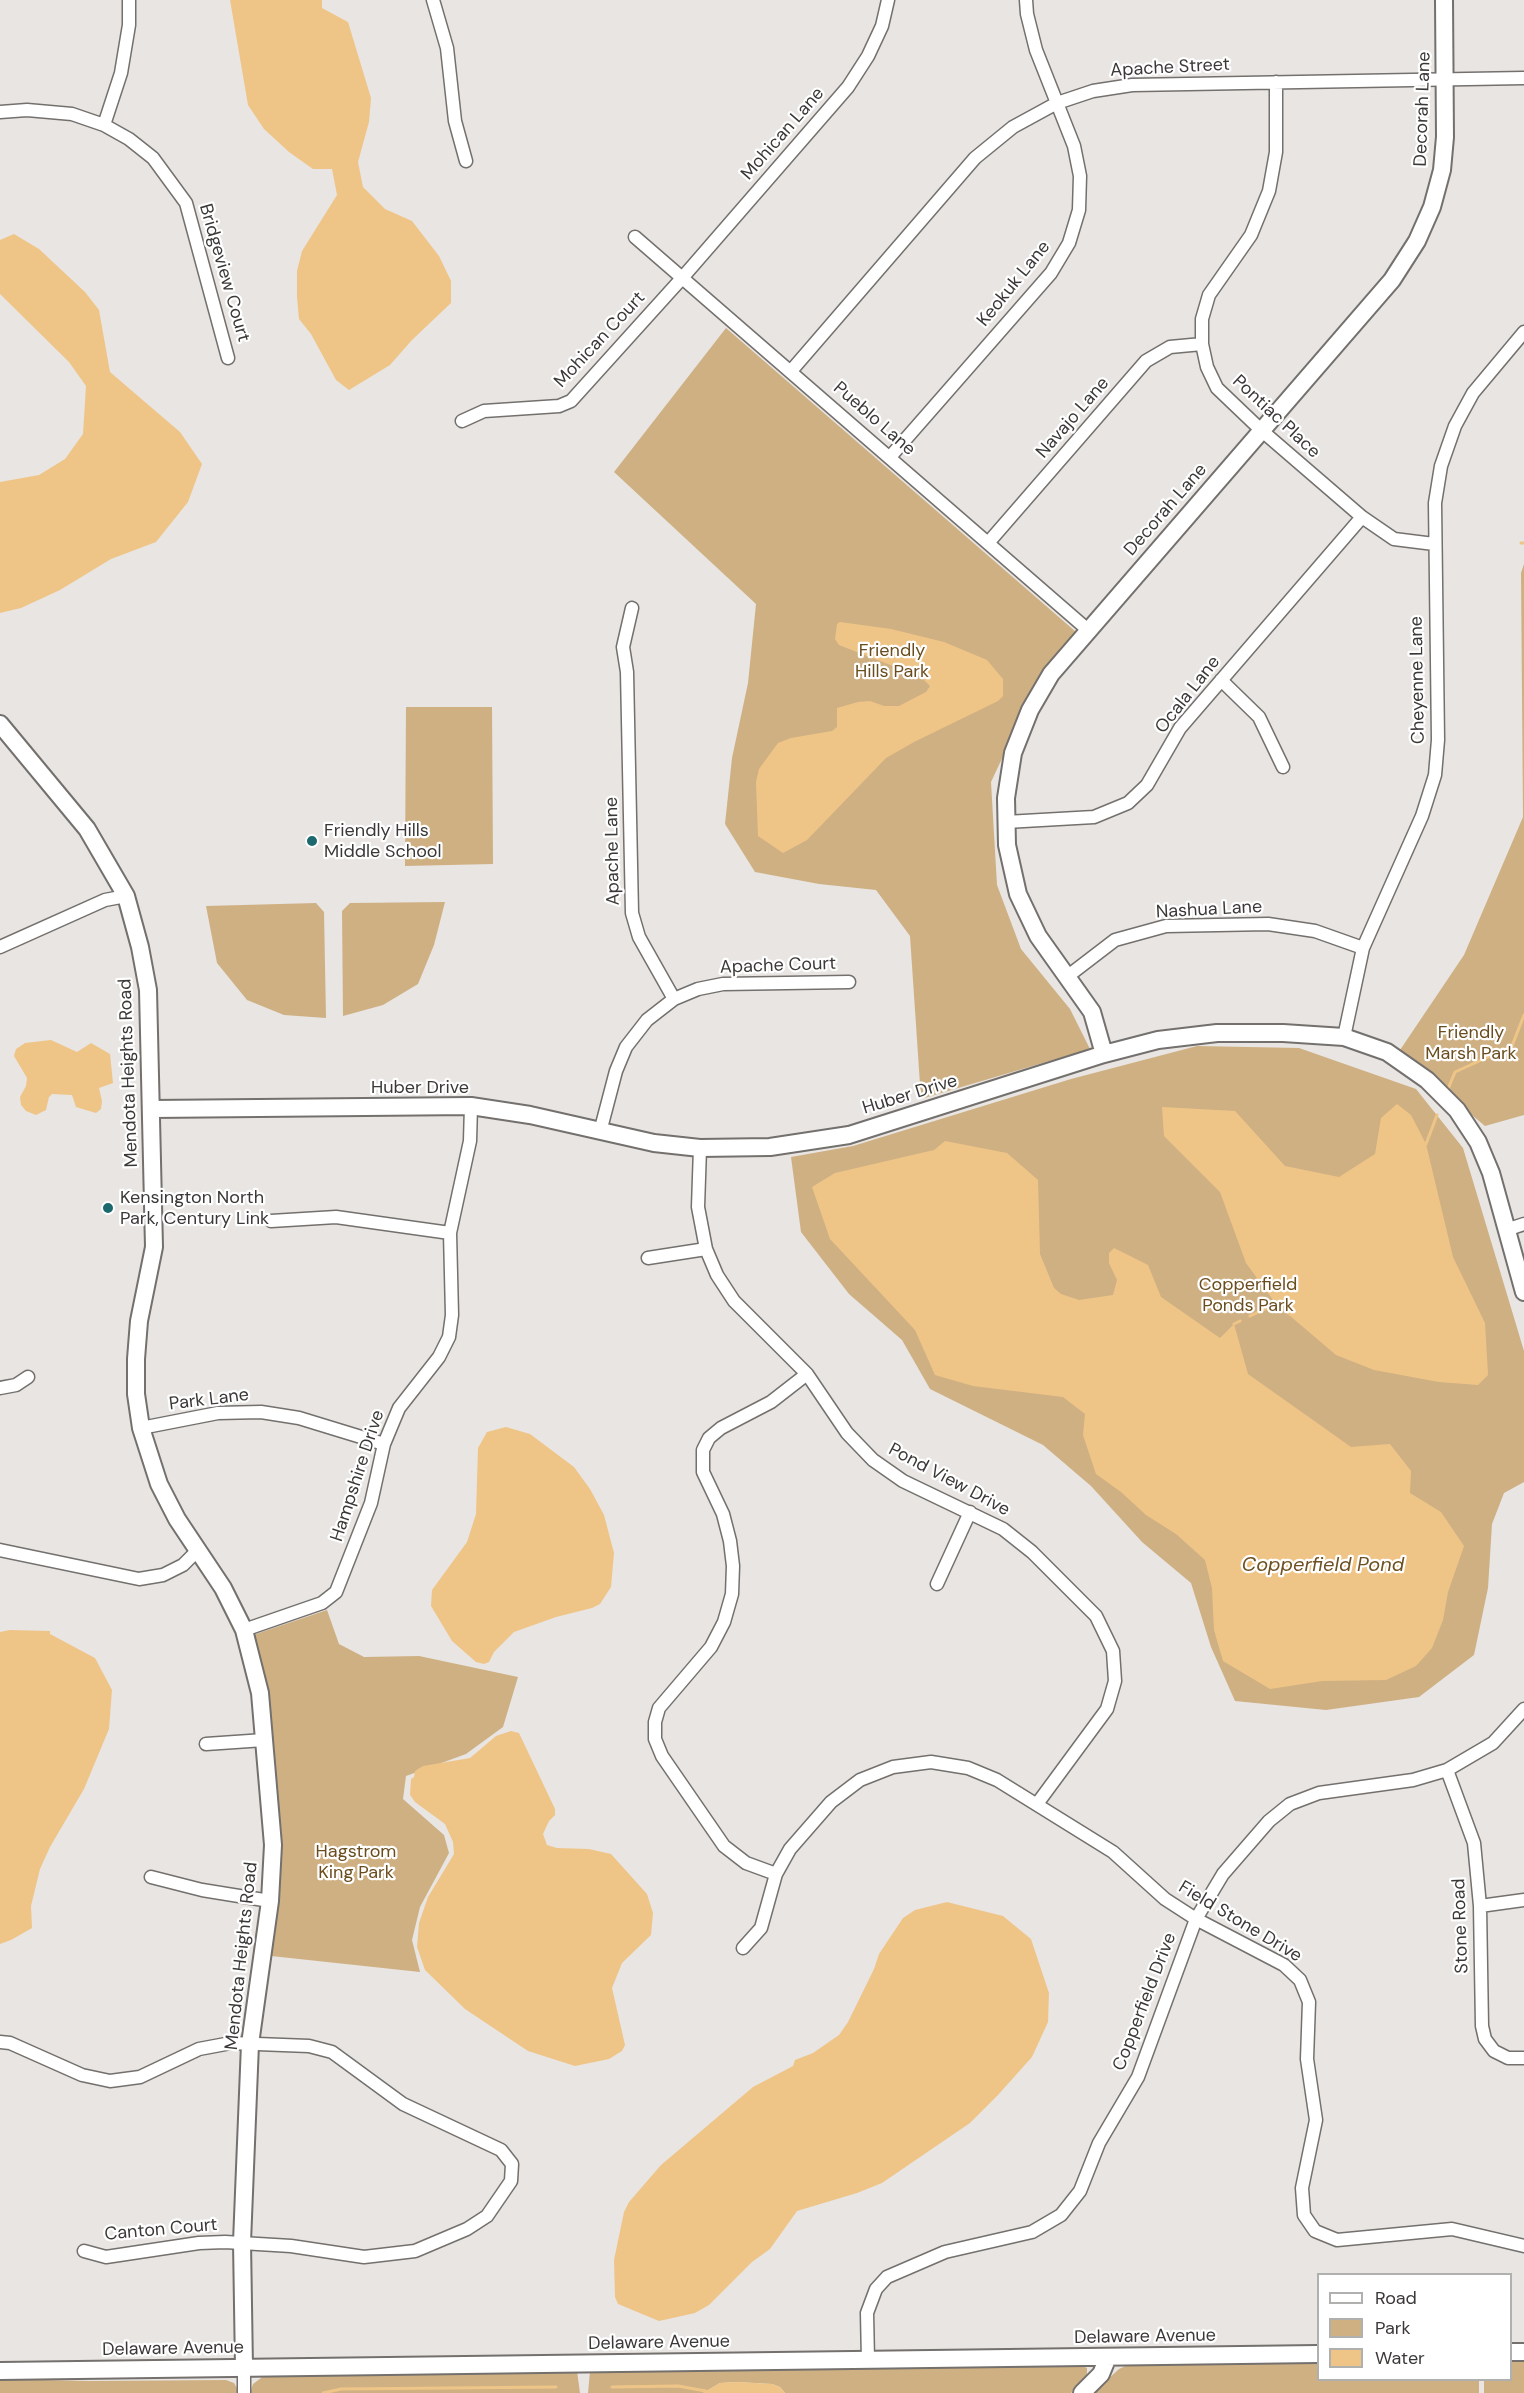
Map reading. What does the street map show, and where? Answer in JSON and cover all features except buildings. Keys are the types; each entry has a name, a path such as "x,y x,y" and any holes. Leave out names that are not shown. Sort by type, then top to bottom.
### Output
{"street":[{"path":"104,125 121,73 129,25 129,0"},
{"path":"433,0 447,48 455,121 466,161"},
{"name":"Mohican Lane","path":"683,277 848,87 868,56 882,26 888,0"},
{"name":"Keokuk Lane","path":"890,457 1051,273 1069,243 1080,210 1080,176 1074,146 1036,50 1026,0"},
{"name":"Decorah Lane","path":"1104,1054 1092,1012 1038,936 1018,894 1007,845 1006,822 1006,798 1013,753 1030,710 1051,674 1392,280 1417,241 1432,207 1442,170 1445,137 1444,0"},
{"name":"Apache Street","path":"791,371 975,158 1013,127 1057,103 1093,92 1132,85 1524,78"},
{"name":"Pontiac Place","path":"1276,82 1276,152 1269,191 1251,235 1209,295 1202,319 1202,344 1207,367 1217,388 1261,430 1362,517 1394,539 1434,544"},
{"name":"Bridgeview Court","path":"0,112 27,110 72,114 104,125 129,139 153,158 186,202 228,358"},
{"name":"Pueblo Lane","path":"634,237 683,277 1088,630"},
{"name":"Mohican Court","path":"462,421 484,411 559,406 571,401 683,277"},
{"name":"Cheyenne Lane","path":"1344,1037 1363,948 1422,816 1435,775 1438,740 1434,544 1435,503 1441,466 1455,426 1473,393 1524,332"},
{"name":"Navajo Lane","path":"988,543 1146,361 1170,347 1202,344"},
{"name":"Ocala Lane","path":"1006,822 1094,817 1128,803 1147,785 1180,728 1362,517"},
{"name":"Apache Lane","path":"632,608 623,647 627,672 632,913 639,937 674,999"},
{"path":"1221,680 1259,717 1283,767"},
{"name":"Mendota Heights Road","path":"0,724 87,829 126,896 140,947 148,990 154,1247 139,1321 136,1359 136,1394 141,1428 159,1484 177,1519 223,1588 244,1629 260,1693 273,1845 270,1901 250,2044 242,2242 244,2368"},
{"path":"0,947 105,900 126,896"},
{"name":"Nashua Lane","path":"1068,976 1115,940 1166,926 1268,924 1315,931 1363,948"},
{"name":"Apache Court","path":"674,999 698,989 723,984 849,982"},
{"path":"600,1132 616,1071 626,1047 647,1020 674,999"},
{"name":"Huber Drive","path":"152,1109 471,1106 530,1115 654,1143 700,1148 770,1147 849,1135 1104,1054 1158,1040 1217,1033 1283,1033 1344,1037 1387,1052 1427,1080 1457,1110 1482,1152 1491,1173 1524,1292"},
{"name":"Hampshire Drive","path":"244,1629 322,1603 336,1592 371,1503 384,1444 399,1408 439,1357 449,1336 452,1316 450,1233 470,1141 471,1106"},
{"name":"Pond View Drive","path":"700,1148 698,1207 706,1249 717,1275 734,1301 807,1374 847,1433 873,1460 903,1481 1003,1529 1032,1552 1096,1616 1113,1652 1115,1681 1107,1708 1037,1804"},
{"path":"271,1221 336,1216 450,1233"},
{"path":"1506,1230 1524,1224"},
{"path":"648,1258 706,1249"},
{"path":"776,1874 746,1863 724,1846 662,1756 655,1739 655,1722 659,1708 711,1647 724,1622 732,1594 733,1566 730,1541 723,1514 703,1473 703,1450 709,1438 721,1428 771,1402 807,1374"},
{"path":"0,1389 16,1385 28,1377"},
{"name":"Park Lane","path":"141,1428 218,1413 261,1412 299,1418 384,1444"},
{"path":"937,1584 970,1512"},
{"path":"0,1550 139,1579 163,1575 183,1565 198,1550"},
{"name":"Copperfield Drive","path":"868,2360 867,2313 876,2289 887,2277 945,2252 1032,2232 1061,2215 1080,2191 1099,2143 1138,2076 1196,1919 1223,1874 1269,1821 1290,1804 1319,1793 1413,1780 1447,1770 1493,1743 1524,1709"},
{"path":"206,1744 264,1740"},
{"name":"Field Stone Drive","path":"743,1948 761,1928 776,1874 790,1849 831,1802 860,1780 893,1767 932,1762 968,1768 997,1780 1113,1852 1164,1899 1196,1919 1284,1965 1300,1980 1309,2002 1307,2059 1316,2120 1302,2188 1304,2215 1315,2231 1337,2240 1452,2229 1524,2246"},
{"name":"Stone Road","path":"1447,1770 1474,1843 1480,1906 1483,2033 1494,2051 1508,2058 1524,2058"},
{"path":"151,1877 202,1890 270,1901"},
{"path":"1480,1906 1524,1900"},
{"path":"0,2042 9,2043 82,2075 110,2081 140,2077 199,2049 231,2043 250,2044"},
{"name":"Canton Court","path":"84,2251 106,2257 200,2243 242,2242 291,2246 364,2257 416,2251 467,2229 487,2216 511,2181 512,2164 501,2150 403,2104 332,2052 309,2046 250,2044"},
{"name":"Delaware Avenue","path":"0,2371 1317,2354"},
{"path":"1082,2393 1101,2374 1108,2357"},
{"path":"244,2368 244,2393"}],"green space":[{"name":"Friendly Hills Park","path":"726,328 1076,632 1040,677 991,782 997,885 1021,949 1070,1009 1090,1049 921,1099 910,936 876,890 819,884 755,872 725,824 732,758 748,683 756,604 614,472"},
{"name":"Friendly Marsh Park","path":"1524,564 1524,1115 1485,1126 1398,1053 1464,955 1523,817 1521,573"},
{"path":"406,707 492,707 493,864 405,866"},
{"path":"445,902 434,945 418,984 383,1005 343,1016 342,911 350,903"},
{"path":"316,903 324,912 326,1018 284,1015 247,1000 217,963 206,906"},
{"name":"Copperfield Ponds Park","path":"1197,1046 1299,1048 1416,1089 1463,1148 1524,1351 1524,1482 1504,1493 1492,1524 1488,1588 1474,1655 1419,1697 1326,1710 1235,1701 1211,1647 1191,1583 1142,1542 1091,1486 1043,1445 930,1389 902,1340 849,1294 801,1232 791,1157 853,1146 1071,1079"},
{"name":"Hagstrom King Park","path":"327,1610 339,1644 364,1657 419,1656 518,1677 503,1727 466,1754 406,1776 403,1799 444,1835 449,1853 420,1907 412,1940 420,1972 271,1956 280,1849 270,1704 253,1635"},
{"path":"1512,2359 1524,2359 1524,2393 1484,2393 1484,2381 1512,2381"},
{"path":"1317,2361 1317,2381 1479,2381 1479,2393 1093,2393 1119,2369 1130,2364"},
{"path":"1080,2365 1087,2368 1087,2375 1071,2393 785,2393 780,2387 772,2384 737,2382 720,2383 703,2393 588,2393 590,2371"},
{"path":"577,2371 580,2393 250,2393 253,2384 265,2375"},
{"path":"0,2379 226,2380 234,2383 238,2393 0,2393"}],"water":[{"path":"230,0 322,0 322,8 348,22 371,98 369,122 358,162 363,187 385,209 412,221 439,256 451,281 451,303 412,340 390,365 349,390 336,380 311,334 299,319 297,297 297,271 302,251 337,195 332,169 313,169 289,152 264,129 248,105"},
{"path":"14,234 39,249 85,292 99,310 110,372 180,432 202,464 188,502 156,542 111,559 60,590 21,608 0,613 0,482 39,475 65,459 83,434 86,386 69,362 0,294 0,240"},
{"path":"840,622 891,629 944,642 987,660 1003,679 1003,696 998,701 886,758 807,840 783,853 758,836 756,782 759,769 778,743 791,738 832,731 837,727 837,708 870,701 884,706 899,706 926,692 930,686 921,677 839,645 835,639 837,624"},
{"path":"51,1040 77,1052 91,1043 110,1054 113,1083 99,1088 102,1101 101,1109 96,1113 76,1107 72,1095 52,1094 46,1110 36,1115 26,1111 21,1105 20,1097 26,1086 27,1078 14,1056 16,1049 25,1043"},
{"path":"1397,1104 1411,1115 1426,1144 1453,1257 1485,1323 1488,1375 1478,1385 1439,1382 1374,1370 1336,1355 1276,1304 1246,1263 1220,1192 1164,1136 1162,1107 1235,1111 1285,1166 1339,1177 1375,1154 1381,1118"},
{"name":"Copperfield Pond","path":"945,1141 1007,1153 1038,1180 1040,1254 1054,1288 1061,1294 1079,1300 1113,1295 1117,1280 1109,1263 1109,1253 1114,1248 1148,1265 1161,1297 1220,1338 1234,1324 1248,1374 1351,1447 1390,1444 1411,1471 1410,1493 1441,1512 1464,1546 1448,1592 1443,1620 1432,1648 1416,1666 1386,1680 1322,1681 1270,1689 1223,1661 1214,1630 1212,1588 1205,1560 1176,1534 1146,1515 1121,1492 1096,1474 1083,1435 1085,1414 1063,1397 973,1386 935,1375 915,1330 830,1239 812,1187 835,1173 934,1150"},
{"path":"506,1427 530,1434 574,1467 590,1489 604,1515 614,1553 611,1587 600,1604 592,1608 556,1617 514,1632 494,1652 489,1662 484,1664 476,1662 452,1641 431,1606 432,1590 467,1542 476,1514 478,1448 487,1432"},
{"path":"50,1631 50,1634 95,1658 112,1690 109,1729 84,1789 50,1847 40,1869 31,1906 32,1928 0,1944 0,1632"},
{"path":"511,1731 519,1733 555,1809 555,1815 549,1821 543,1834 547,1845 557,1848 589,1849 611,1854 647,1894 653,1913 651,1935 622,1963 612,1988 625,2045 622,2051 609,2059 575,2066 528,2051 465,2009 425,1970 417,1947 419,1923 428,1897 454,1854 453,1842 445,1824 415,1802 410,1795 411,1779 415,1771 423,1766 470,1758 496,1736"},
{"path":"947,1902 1003,1916 1031,1939 1049,1993 1048,2022 1032,2057 970,2123 882,2183 797,2211 770,2249 752,2262 709,2305 695,2313 659,2321 618,2304 615,2297 614,2260 624,2212 629,2202 661,2165 753,2087 793,2066 795,2060 813,2053 839,2035 848,2022 879,1954 903,1918 915,1910"},
{"path":"720,2383 772,2384 780,2387 785,2393 703,2393"}],"waterway":[{"path":"1448,1089 1455,1072 1512,1046 1524,1015"},
{"path":"1426,1144 1437,1115"},
{"path":"1250,1316 1276,1304"},
{"path":"1234,1324 1240,1321"},
{"path":"612,2387 678,2386 706,2391"},
{"path":"323,2393 341,2389 556,2387"}],"place":[{"name":"Friendly Hills Middle School","path":"312,841"},
{"name":"Kensington North Park, Century Link","path":"108,1208"}]}
